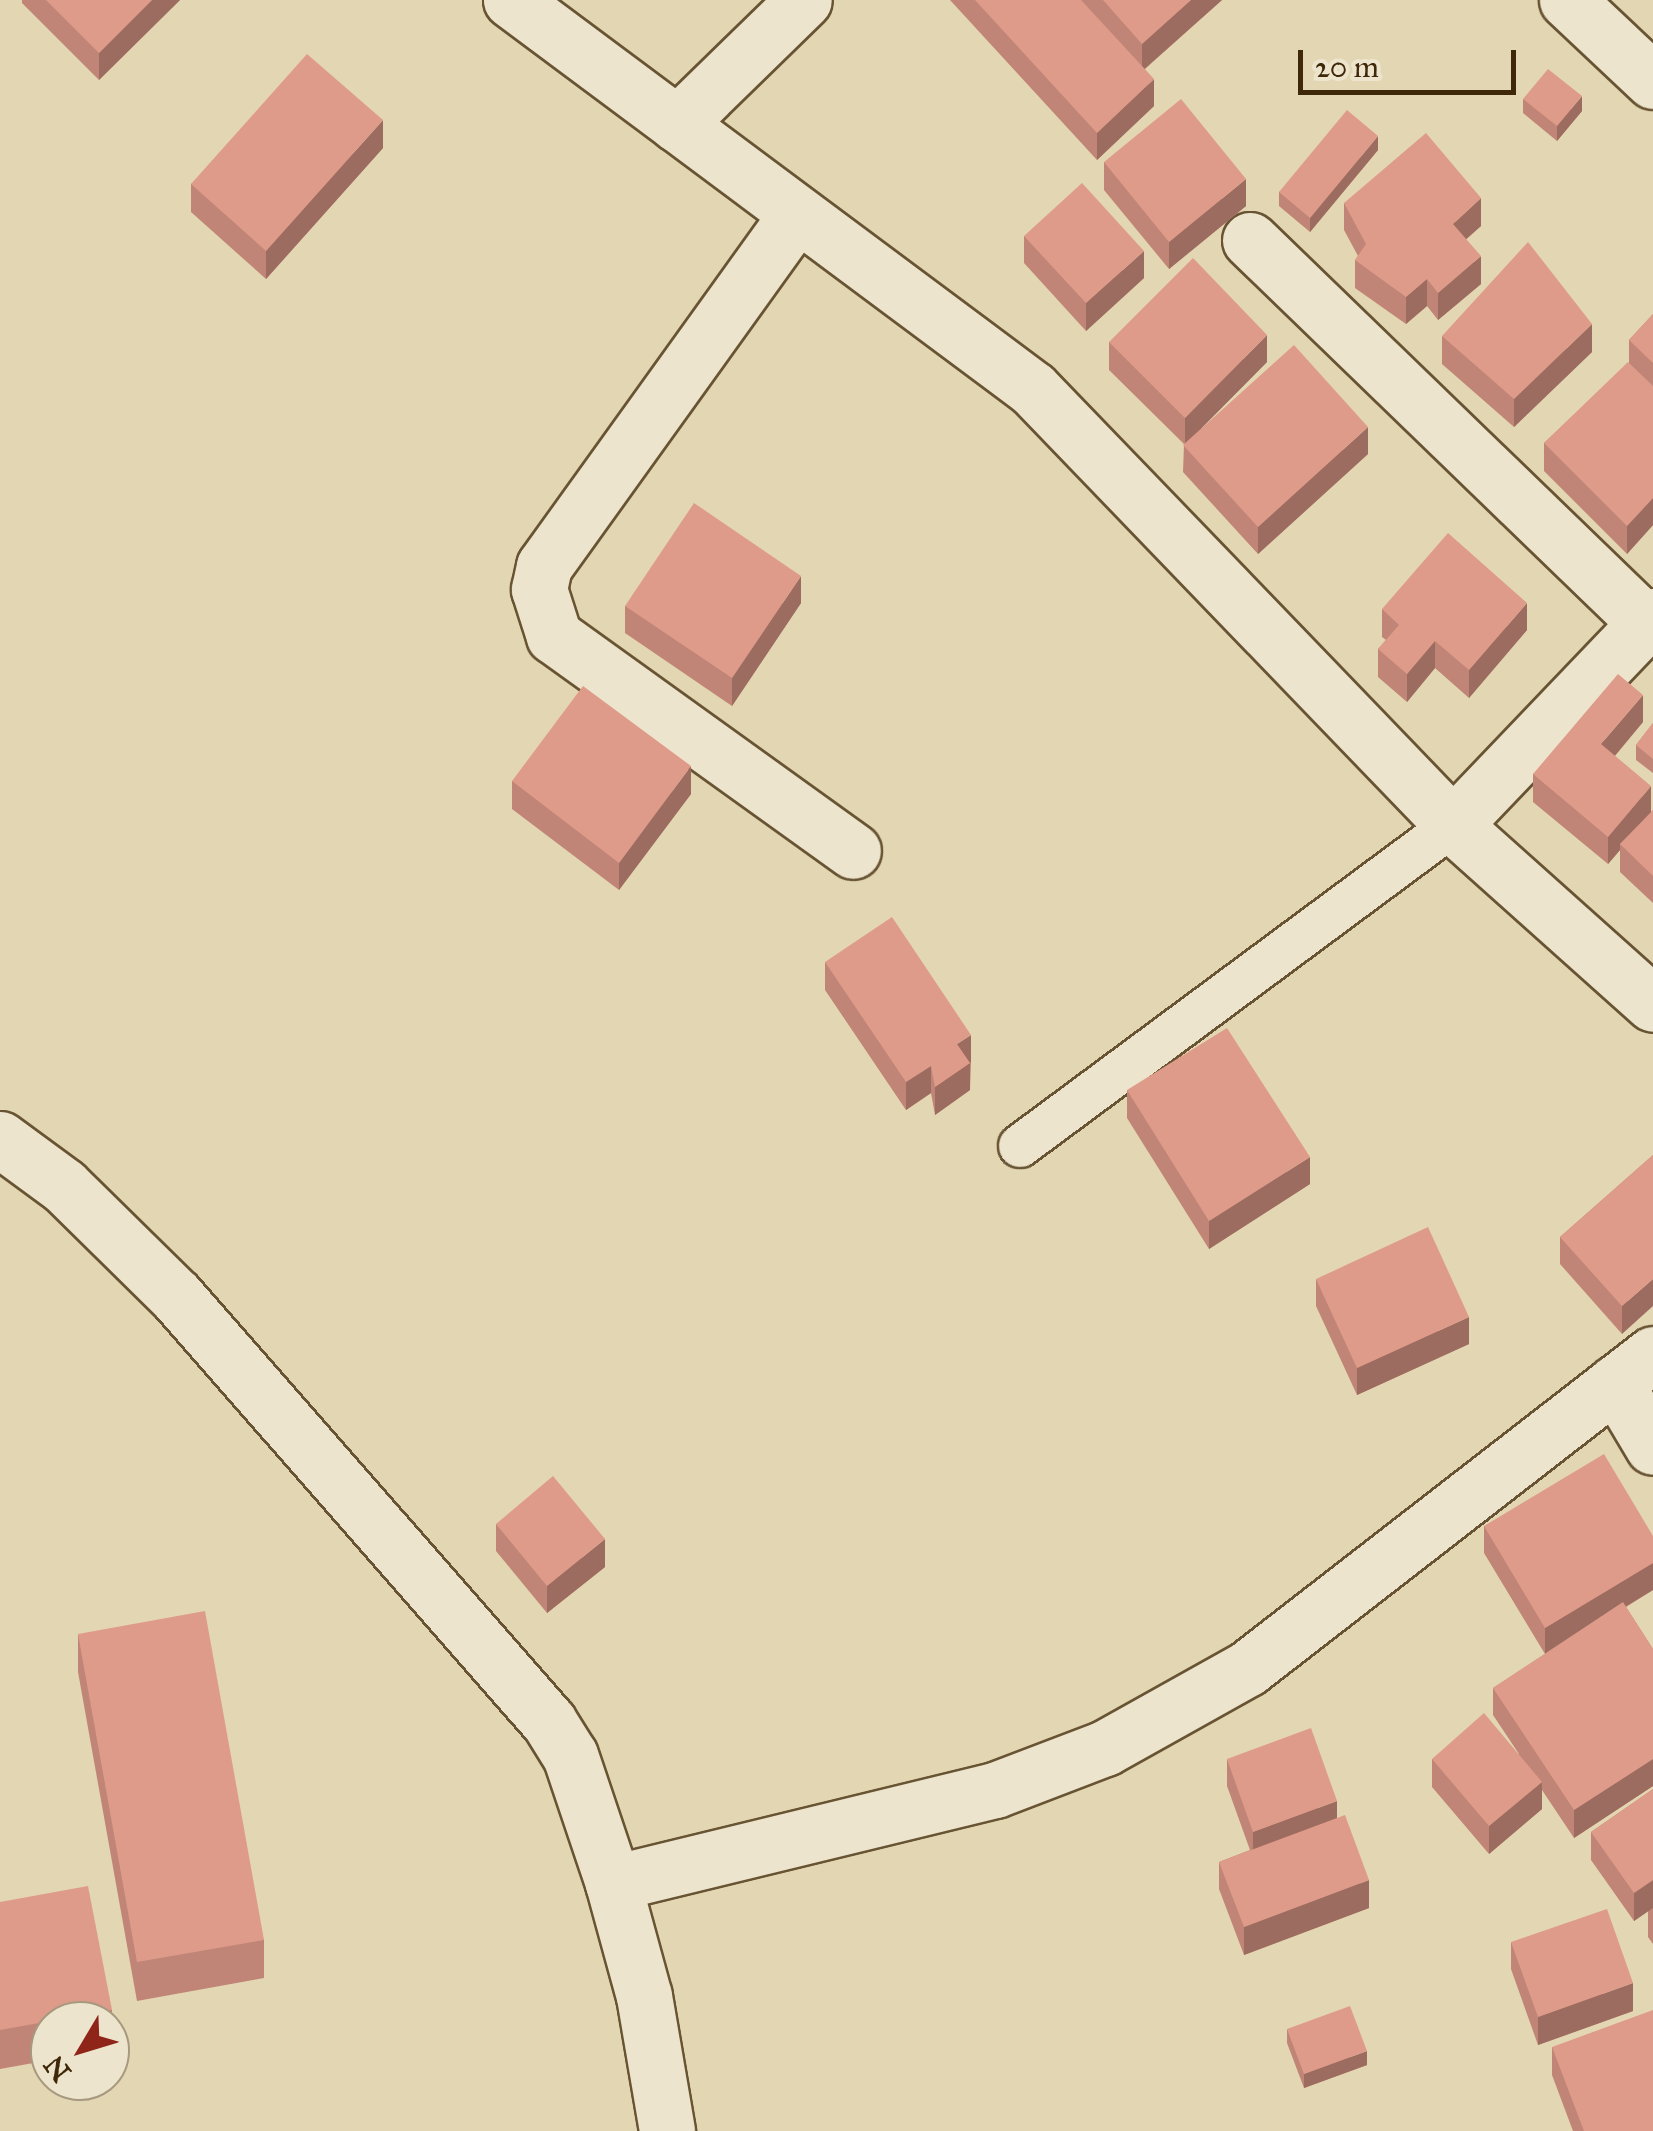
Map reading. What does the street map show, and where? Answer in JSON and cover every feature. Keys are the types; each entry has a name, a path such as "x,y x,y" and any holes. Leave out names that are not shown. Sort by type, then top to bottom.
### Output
{"street":[{"path":"511,0 1033,389 1453,825 1653,1004"},
{"path":"677,124 804,0"},
{"path":"1567,0 1653,80"},
{"path":"798,214 544,566 539,589 554,636 853,851"},
{"path":"1250,240 1650,620 1453,825"},
{"path":"0,1139 64,1186 176,1296 524,1689 570,1755 614,1883 644,1996 666,2131"},
{"path":"614,1883 995,1790 1106,1748 1248,1668 1634,1369 1653,1447"}],"lane":[{"path":"1020,1146 1453,825"}],"building":[{"path":"46,0 152,0 99,53"},
{"path":"975,0 1081,0 1154,79 1097,133"},
{"path":"1103,0 1191,0 1142,44"},
{"path":"307,54 383,120 266,251 191,184"},
{"path":"1548,69 1582,96 1557,126 1523,99"},
{"path":"1181,99 1246,179 1169,242 1104,162"},
{"path":"1347,110 1378,136 1310,218 1279,192"},
{"path":"1426,133 1481,198 1453,224 1481,256 1438,293 1427,279 1406,297 1355,260 1366,244 1344,203"},
{"path":"1082,183 1144,251 1086,303 1024,236"},
{"path":"1528,242 1592,324 1514,399 1442,336"},
{"path":"1193,258 1267,335 1185,418 1109,342"},
{"path":"1653,314 1653,363 1629,340"},
{"path":"1294,345 1368,427 1258,527 1183,445"},
{"path":"1628,362 1653,386 1653,498 1627,526 1544,443"},
{"path":"694,503 801,576 732,678 625,606"},
{"path":"1448,533 1527,603 1469,670 1435,641 1407,674 1378,649 1399,625 1382,609"},
{"path":"1618,674 1643,695 1601,744 1651,786 1608,837 1533,774"},
{"path":"583,686 691,766 619,863 512,781"},
{"path":"1653,723 1653,759 1636,745"},
{"path":"1653,810 1653,876 1620,844"},
{"path":"892,917 971,1035 957,1044 970,1063 935,1087 931,1066 906,1082 825,962"},
{"path":"1227,1028 1310,1157 1209,1221 1127,1090"},
{"path":"1653,1155 1653,1279 1622,1306 1560,1237"},
{"path":"1428,1227 1469,1317 1357,1368 1316,1279"},
{"path":"1604,1454 1653,1536 1653,1563 1545,1628 1484,1526"},
{"path":"553,1476 605,1539 547,1586 496,1524"},
{"path":"1623,1602 1653,1649 1653,1759 1574,1810 1493,1688"},
{"path":"205,1611 264,1940 137,1962 78,1634"},
{"path":"1484,1713 1542,1782 1489,1826 1432,1759"},
{"path":"1311,1728 1337,1801 1253,1832 1227,1759"},
{"path":"1653,1789 1653,1880 1634,1893 1591,1832"},
{"path":"1345,1815 1369,1880 1244,1927 1219,1862"},
{"path":"88,1886 110,2001 30,2001 30,2025 0,2030 0,1902"},
{"path":"1607,1909 1633,1983 1538,2017 1511,1942"},
{"path":"1350,2006 1367,2051 1304,2074 1287,2029"},
{"path":"1653,2010 1653,2131 1584,2131 1552,2047"}]}
